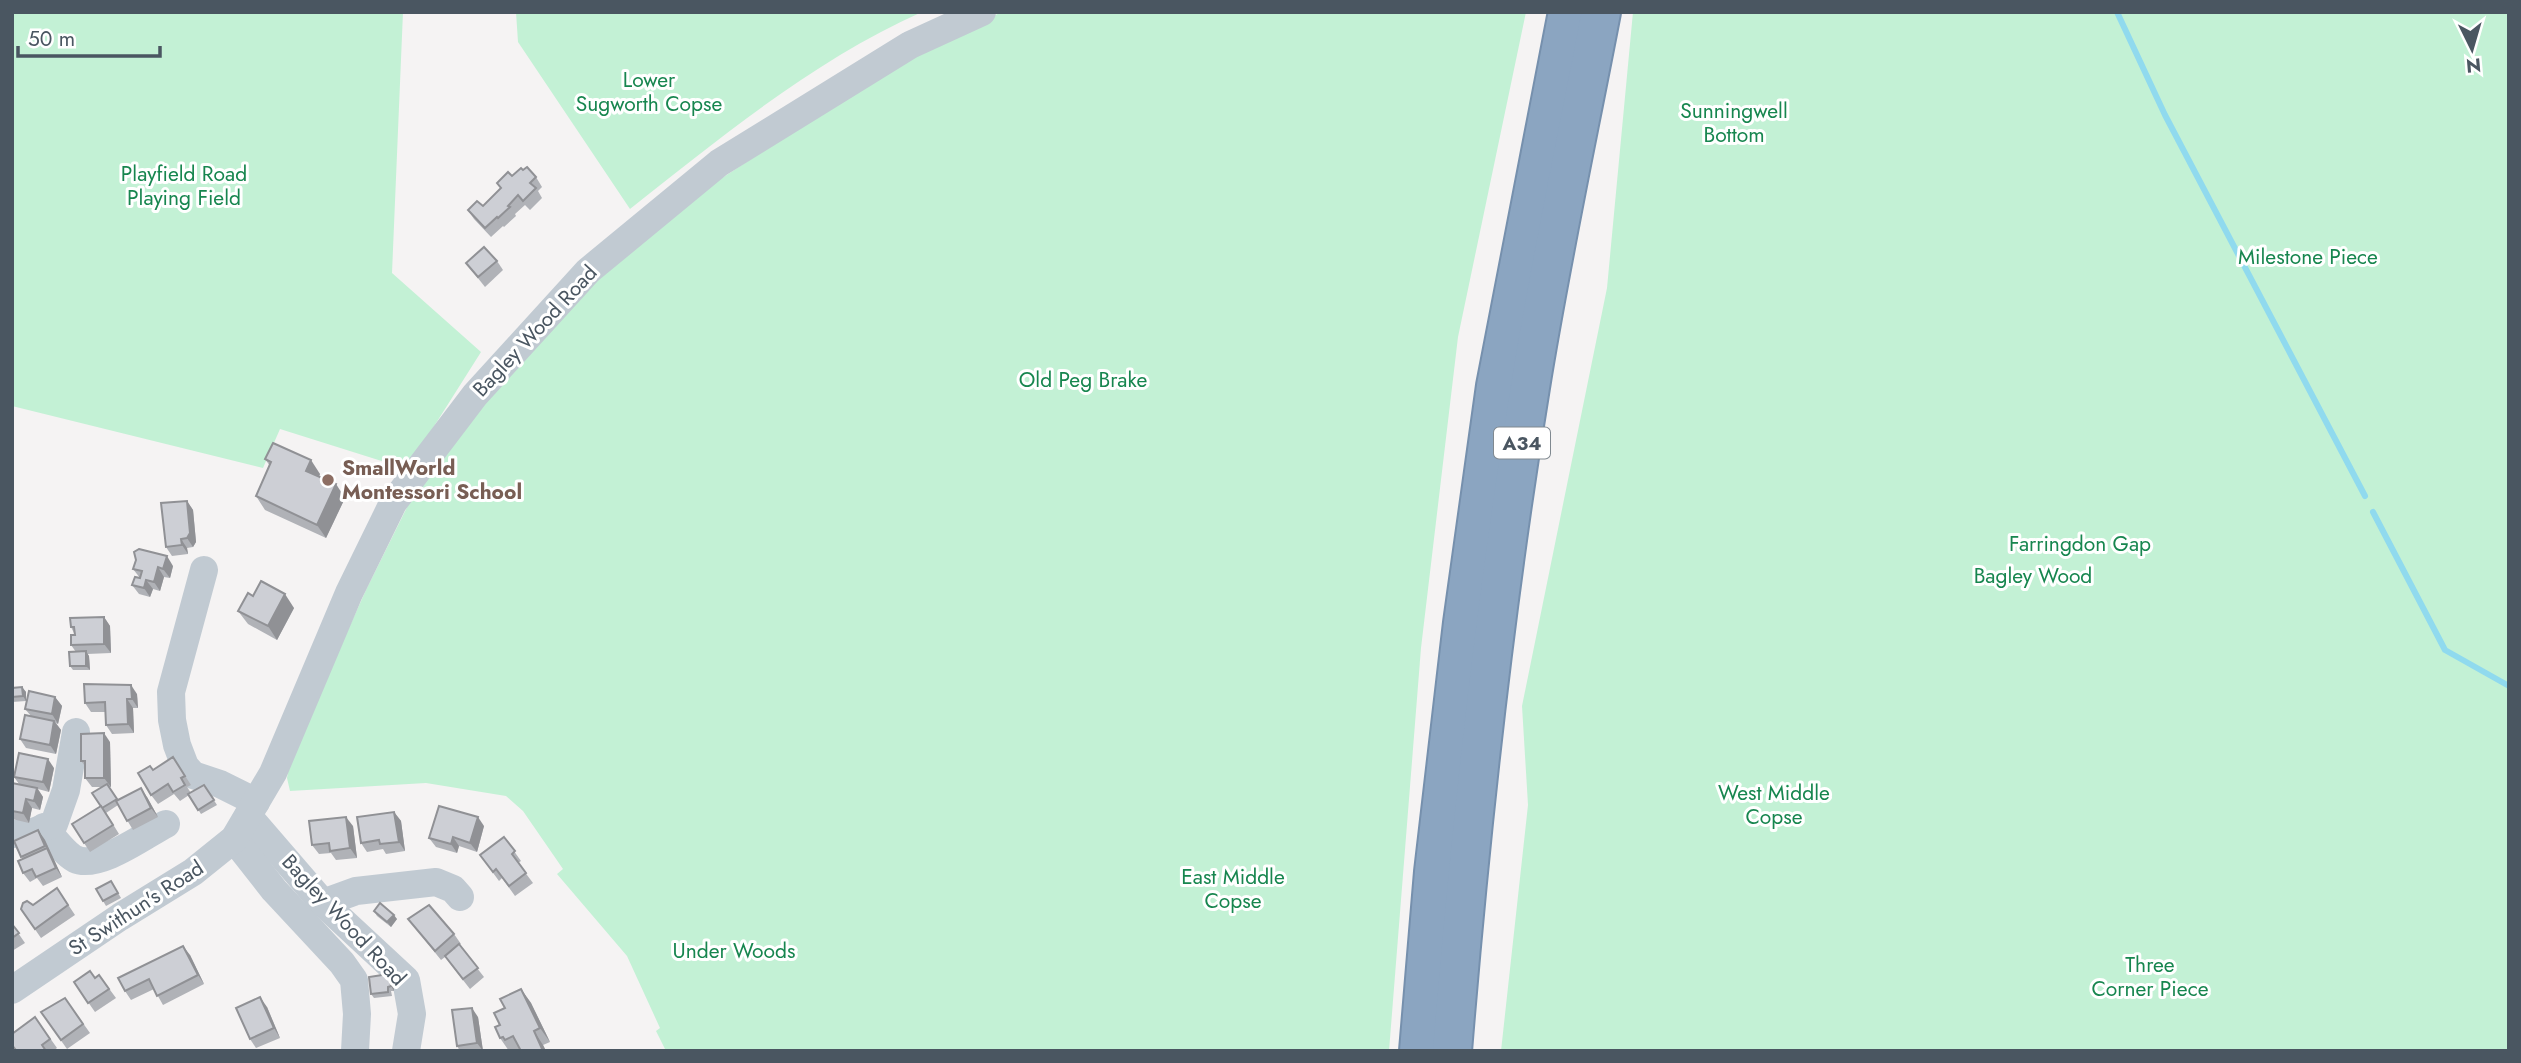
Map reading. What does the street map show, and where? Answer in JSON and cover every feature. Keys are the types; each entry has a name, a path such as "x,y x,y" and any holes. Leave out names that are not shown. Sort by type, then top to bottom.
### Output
{"highway":[{"name":"A34","path":"1419,1051 1437,844 1463,623 1494,399 1568,12"},
{"name":"A34","path":"1452,1051 1466,877 1528,400 1601,12"}],"street":[{"name":"Bagley Wood Road","path":"246,819 273,773 349,593 393,503 475,395 588,271 719,163 910,45 982,12"},
{"name":"Bagley Wood Road","path":"204,570 171,692 172,720 184,766 193,775 220,784 246,819 323,902 406,981 412,1014 406,1051"},
{"path":"12,834 30,833 54,824 70,770 76,732"},
{"name":"Bagley Wood Road","path":"246,819 274,890 342,963 354,980 357,1014 355,1051"},
{"name":"St Swithun's Road","path":"12,990 120,917 193,872 246,819"},
{"path":"44,827 74,858 90,861 103,858 166,824"},
{"path":"323,902 356,891 436,882 458,890"}],"green space":[{"name":"Playfield Road Playing Field","path":"12,12 403,12 392,273 481,352 407,469 280,429 263,468 12,406"},
{"name":"Lower Sugworth Copse","path":"516,12 922,12 844,52 807,76 734,127 630,209 518,42"},
{"name":"Old Peg Brake","path":"1002,12 1526,12 1458,337 1421,648 1389,1051 666,1051 656,1031 660,1028 627,956 557,874 563,869 523,811 506,796 426,783 290,791 287,778 291,756 366,590 419,483 532,339 684,203 913,53"},
{"name":"Bagley Wood","path":"1633,12 2509,12 2509,1051 1501,1051 1528,805 1522,706 1607,288"}],"building":[{"path":"527,167 536,177 530,183 536,188 523,201 518,195 508,206 510,207 485,228 468,210 477,201 483,206 501,188 497,183 508,172 512,176 521,168 523,170"},
{"path":"484,247 497,261 478,277 466,263"},
{"path":"273,443 311,460 306,471 336,484 317,525 256,496 271,462 265,459"},
{"path":"187,501 190,533 187,538 181,539 182,545 166,547 161,503"},
{"path":"139,549 167,556 163,569 158,567 154,582 146,580 144,588 132,585 135,577 140,578 142,571 133,569 136,560 134,552"},
{"path":"261,581 285,594 268,626 238,611 248,593 253,596"},
{"path":"104,617 104,644 71,645 71,635 75,635 70,618"},
{"path":"86,651 86,666 70,666 69,652"},
{"path":"84,684 131,685 132,699 127,699 128,724 106,725 105,702 85,703"},
{"path":"22,687 23,696 12,697 12,688"},
{"path":"29,691 55,697 52,714 25,709"},
{"path":"25,715 54,721 50,745 20,739"},
{"path":"104,733 104,778 85,778 85,761 81,761 81,734"},
{"path":"19,753 48,759 43,782 14,777"},
{"path":"173,757 185,776 181,778 185,785 173,792 168,784 151,795 138,773 150,766 153,770"},
{"path":"12,783 37,788 34,801 26,799 23,813 12,811"},
{"path":"107,784 117,799 102,808 92,793"},
{"path":"204,785 214,800 198,810 188,794"},
{"path":"141,788 151,808 127,821 116,801"},
{"path":"101,806 113,825 84,843 72,824"},
{"path":"439,806 478,817 470,843 453,837 451,844 429,838"},
{"path":"394,812 399,842 380,844 379,840 361,843 357,817"},
{"path":"346,817 350,848 330,851 329,843 312,845 309,821"},
{"path":"38,830 45,846 21,857 14,841"},
{"path":"504,837 526,873 509,886 496,869 493,872 480,855"},
{"path":"47,848 56,868 36,877 32,869 23,873 18,861"},
{"path":"111,881 118,893 103,901 96,889"},
{"path":"57,888 68,905 35,929 21,909 23,903 27,901 33,905"},
{"path":"380,903 394,915 387,922 374,911"},
{"path":"429,905 454,934 435,951 408,919"},
{"path":"12,924 19,933 12,938"},
{"path":"459,944 478,968 463,979 445,956"},
{"path":"183,946 198,975 157,996 149,979 125,991 118,978"},
{"path":"90,971 95,978 99,975 109,989 88,1003 74,982"},
{"path":"389,974 391,986 388,987 388,992 371,994 369,977"},
{"path":"521,989 540,1028 534,1031 543,1051 521,1051 513,1036 505,1040 500,1038 495,1027 500,1025 494,1013 505,1008 500,999"},
{"path":"260,997 274,1028 250,1039 236,1008"},
{"path":"65,998 83,1024 61,1040 41,1012"},
{"path":"472,1008 477,1043 457,1046 452,1010"},
{"path":"35,1017 50,1039 42,1045 46,1051 13,1051 15,1049 12,1045 12,1034"}],"waterway":[{"path":"2117,12 2165,115 2365,496"},
{"path":"2373,512 2445,650 2509,686"}],"place":[{"name":"SmallWorld Montessori School","path":"328,480"}],"park label":[{"name":"Sunningwell Bottom","path":"1734,123"},
{"name":"Milestone Piece","path":"2308,257"},
{"name":"Farringdon Gap","path":"2080,544"},
{"name":"West Middle Copse","path":"1774,805"},
{"name":"East Middle Copse","path":"1233,889"},
{"name":"Under Woods","path":"734,951"},
{"name":"Three Corner Piece","path":"2150,977"}]}
